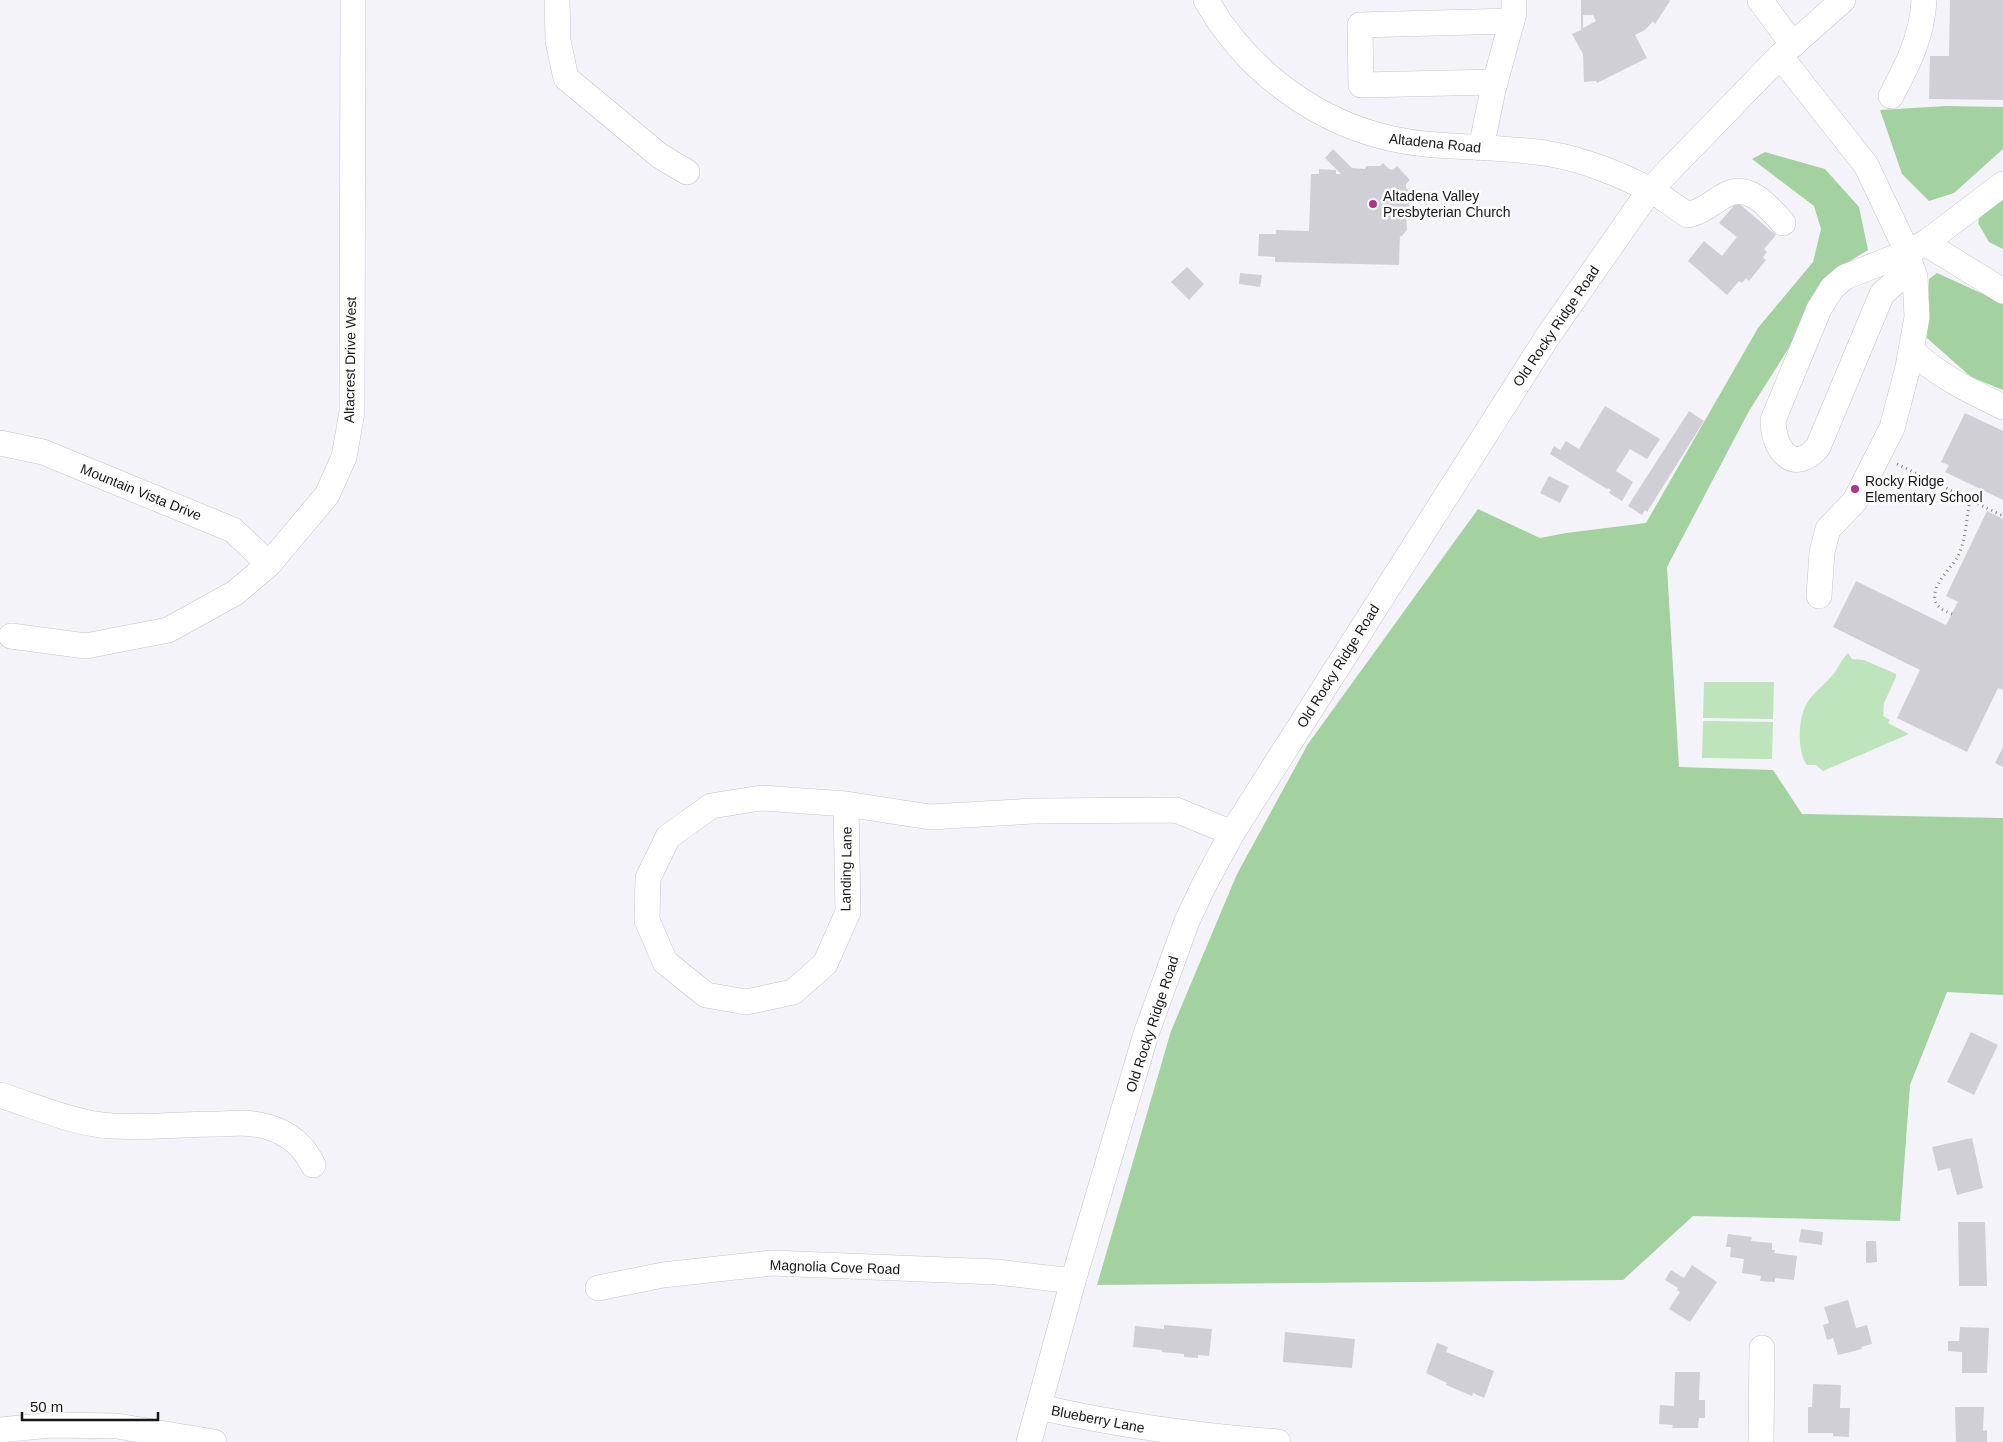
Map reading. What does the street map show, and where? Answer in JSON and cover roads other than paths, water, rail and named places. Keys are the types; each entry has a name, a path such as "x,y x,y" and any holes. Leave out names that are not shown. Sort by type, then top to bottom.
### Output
{"street":[{"name":"Altacrest Drive West","path":"11,636 86,646 168,630 235,593 269,564 327,496 344,457 352,412 353,0"},
{"path":"557,0 558,41 566,78 660,156 687,172"},
{"name":"Altadena Road","path":"1206,0 1220,24 1262,71 1300,101 1331,119 1372,135 1424,144 1551,154 1599,168 1650,190 1688,216 1701,212 1723,196 1745,191 1764,202 1783,223"},
{"path":"1760,0 1786,50 1866,165 1914,254 1917,317 1892,428 1855,501 1828,529 1822,552 1819,596"},
{"name":"Old Rocky Ridge Road","path":"1029,1442 1073,1281 1146,1034 1173,958 1204,885 1232,833 1548,336 1650,190 1786,50 1843,0"},
{"path":"1891,96 1914,51 1923,16 1924,0"},
{"path":"1481,148 1513,10 1360,25 1361,84 1495,82"},
{"path":"2003,184 1914,254 1882,294 1818,447 1812,455 1804,459 1792,459 1782,453 1773,430 1773,420 1819,309 1832,288 1845,277 1914,254 2003,291"},
{"path":"1911,350 1930,368 1947,379 2003,407"},
{"name":"Mountain Vista Drive","path":"0,442 42,452 233,530 269,564"},
{"name":"Landing Lane","path":"846,804 848,912 825,964 793,992 746,1002 706,995 665,962 647,920 648,878 668,836 711,806 761,798 846,804 930,817 1034,811 1176,810 1232,833"},
{"path":"0,1094 82,1121 113,1126 225,1124 257,1124 267,1126 301,1146 307,1152 313,1164"},
{"name":"Magnolia Cove Road","path":"598,1288 663,1274 772,1263 997,1272 1073,1281"},
{"path":"1761,1442 1762,1348"},
{"name":"Blueberry Lane","path":"1039,1407 1090,1419 1157,1430 1278,1442"},
{"path":"0,1430 51,1425 117,1426 214,1442"}],"place":[{"name":"Altadena Valley Presbyterian Church","path":"1373,204"},
{"name":"Rocky Ridge Elementary School","path":"1855,489"}]}
